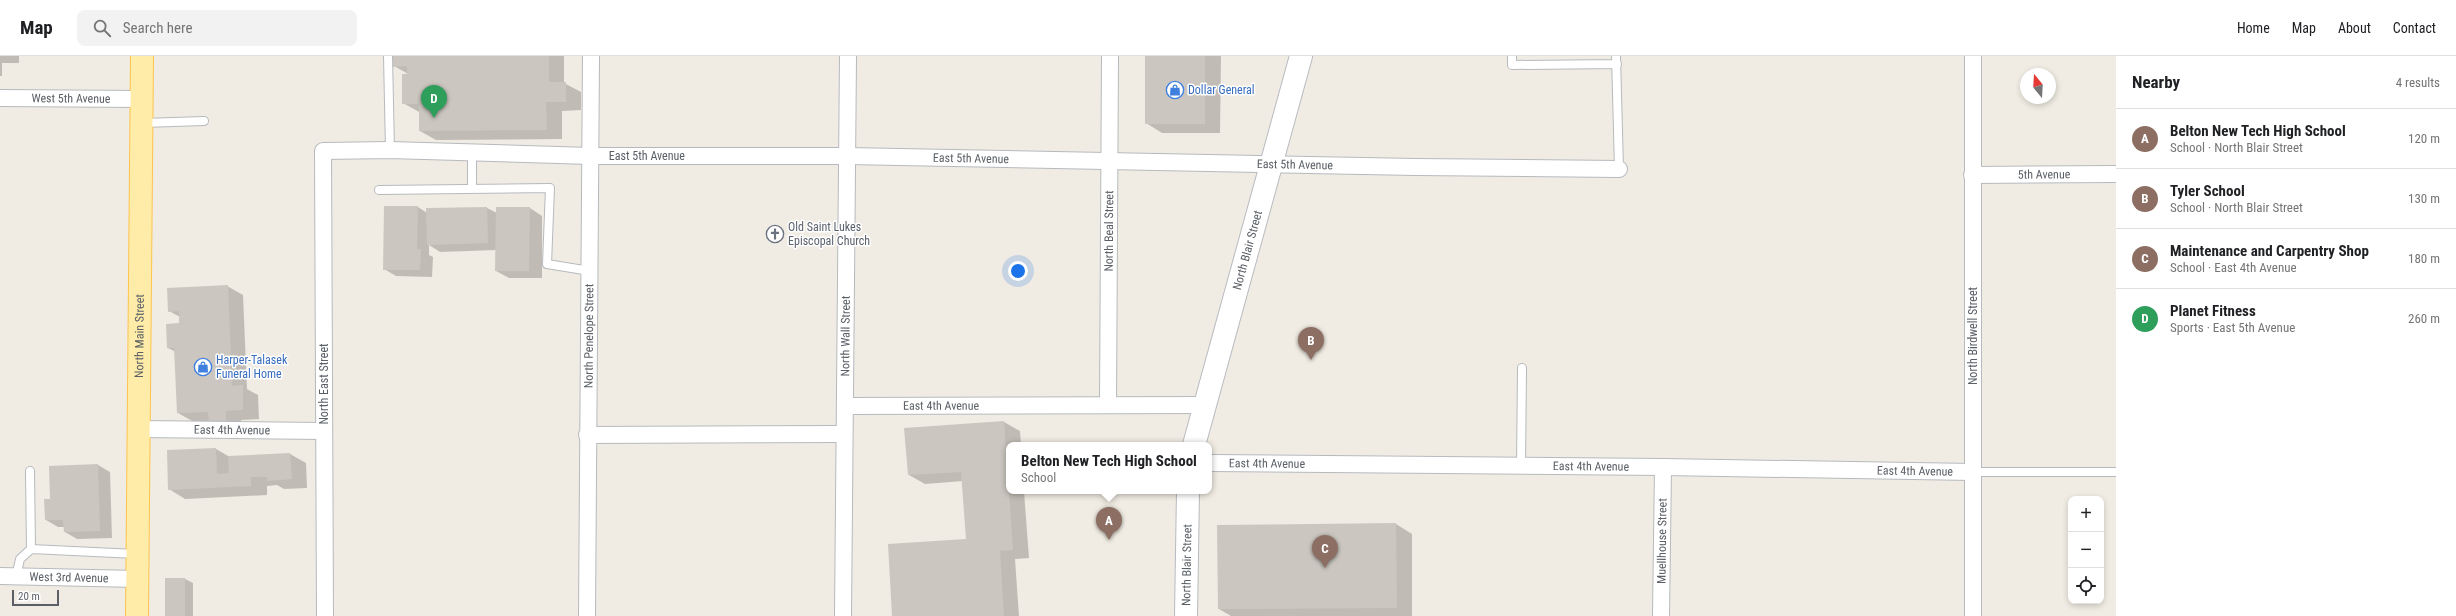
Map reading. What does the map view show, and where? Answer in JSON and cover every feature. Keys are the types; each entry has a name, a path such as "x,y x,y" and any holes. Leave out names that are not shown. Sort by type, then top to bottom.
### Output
{"main road":[{"name":"North Main Street","path":"137,616 142,56"}],"street":[{"name":"North Penelope Street","path":"586,616 591,56"},
{"name":"North Wall Street","path":"843,616 848,56"},
{"name":"North Beal Street","path":"1108,405 1110,56"},
{"name":"North Blair Street","path":"1195,442 1273,163 1301,56"},
{"name":"North Birdwell Street","path":"1973,56 1973,616"},
{"name":"West 5th Avenue","path":"0,98 142,99"},
{"name":"East 5th Avenue","path":"323,152 390,150 591,156 847,156 1273,163 1416,167 1619,169"},
{"name":"North East Street","path":"323,152 325,616"},
{"name":"5th Avenue","path":"1972,175 2116,174"},
{"name":"East 4th Avenue","path":"844,406 1206,405"},
{"name":"East 4th Avenue","path":"139,429 324,431"},
{"path":"587,435 844,434"},
{"name":"East 4th Avenue","path":"1212,463 1663,467 1973,472"},
{"name":"Muellhouse Street","path":"1661,616 1663,467"},
{"name":"North Blair Street","path":"1186,616 1188,494"},
{"name":"West 3rd Avenue","path":"0,576 138,579"}],"lane":[{"path":"388,56 390,150"},
{"path":"1512,56 1512,65 1616,60 1619,169"},
{"path":"142,123 204,121"},
{"path":"472,152 472,189"},
{"path":"379,190 550,188 547,264 590,271"},
{"path":"1522,368 1522,466"},
{"path":"30,471 31,549"},
{"path":"1973,472 2116,472"},
{"path":"16,577 21,556 31,549 138,554"}],"building":[{"path":"393,56 549,56 549,82 566,82 566,102 546,102 547,130 419,131 419,104 402,104 402,74 407,74 407,66 393,67"},
{"name":"Dollar General","path":"1145,56 1205,56 1205,124 1145,124"},
{"path":"384,206 418,206 417,249 421,249 420,270 383,270"},
{"path":"487,207 488,243 427,245 426,208"},
{"path":"496,207 530,207 529,271 495,271"},
{"name":"Harper-Talasek Funeral Home","path":"228,285 232,386 243,385 243,410 226,411 226,421 209,422 208,412 177,413 174,348 167,348 166,324 179,323 179,311 168,312 167,288"},
{"path":"1004,421 1006,450 1006,494 1009,494 1013,550 1000,551 1004,616 892,616 888,544 966,539 961,472 908,475 904,428"},
{"path":"216,448 217,474 229,473 228,456 290,453 292,479 267,481 267,477 251,477 251,486 168,490 167,450"},
{"path":"98,464 100,531 64,532 63,520 45,520 44,499 50,499 49,466"},
{"path":"1396,523 1397,608 1218,609 1217,525"},
{"path":"165,578 185,578 185,616 165,616"}],"place":[{"name":"Dollar General","path":"1175,90"},
{"name":"Planet Fitness","path":"434,118"},
{"name":"Old Saint Lukes Episcopal Church","path":"775,234"},
{"name":"Tyler School","path":"1311,360"},
{"name":"Harper-Talasek Funeral Home","path":"203,367"},
{"name":"Belton New Tech High School","path":"1109,540"},
{"name":"Maintenance and Carpentry Shop","path":"1325,568"}]}
